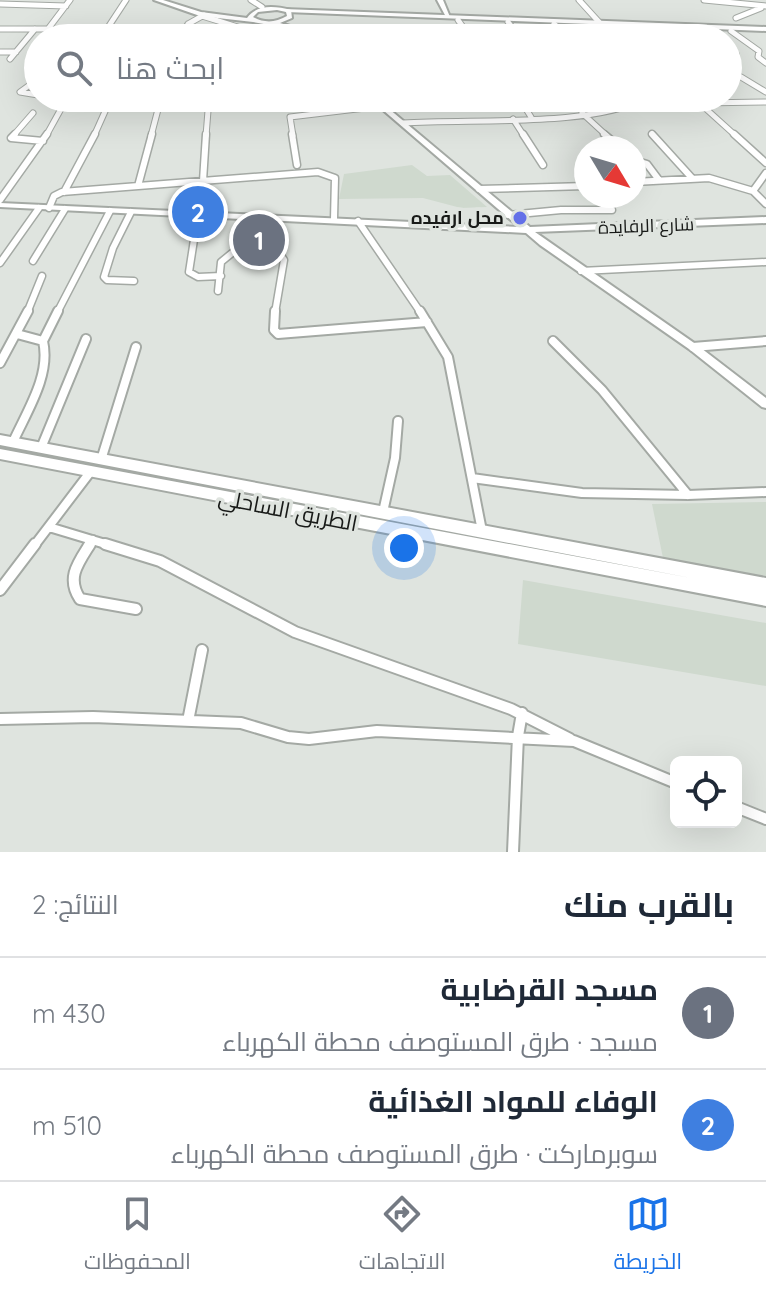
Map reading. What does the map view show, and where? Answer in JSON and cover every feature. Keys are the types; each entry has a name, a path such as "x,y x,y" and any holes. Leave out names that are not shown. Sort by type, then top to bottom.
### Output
{"highway":[{"name":"الطريق الساحلي","path":"6,441 41,448 96,466 766,599"},
{"name":"الطريق الساحلي","path":"0,454 96,466 383,512 766,585"}],"main road":[{"path":"286,9 447,13 471,19 554,24"},
{"path":"290,18 348,14 636,24"},
{"path":"742,30 766,31"},
{"path":"742,31 766,31"}],"street":[{"path":"53,24 70,0"},
{"path":"110,24 126,0"},
{"path":"157,0 231,24"},
{"path":"251,0 259,9"},
{"path":"252,20 250,14 275,0"},
{"path":"284,0 286,9 292,14 290,18 293,24"},
{"path":"440,0 447,13"},
{"path":"579,0 599,22"},
{"path":"704,0 766,8"},
{"path":"747,0 752,4"},
{"path":"0,4 66,6"},
{"path":"736,18 766,8"},
{"path":"213,15 286,9"},
{"path":"188,24 203,15 274,24"},
{"path":"270,23 290,18"},
{"path":"458,20 461,24"},
{"path":"0,29 24,29"},
{"path":"742,39 759,51 758,57 766,63"},
{"path":"10,59 24,42"},
{"path":"0,52 16,52"},
{"path":"742,78 766,92"},
{"path":"742,102 766,102"},
{"path":"0,203 59,112"},
{"path":"64,192 105,112"},
{"path":"138,186 157,112"},
{"path":"200,181 204,112"},
{"path":"200,181 207,112"},
{"path":"297,165 290,117 332,112"},
{"path":"389,112 526,230 693,347 766,404"},
{"path":"528,112 531,117"},
{"path":"403,123 513,119 589,112"},
{"path":"710,112 765,159"},
{"path":"33,113 11,138 43,141"},
{"path":"582,113 593,127 610,136"},
{"path":"513,119 543,165"},
{"path":"652,134 691,177"},
{"path":"646,164 659,180"},
{"path":"0,263 54,196 64,192 327,173 336,182 334,219"},
{"path":"753,191 766,173"},
{"path":"646,181 716,177 753,191 766,204"},
{"path":"479,189 574,186"},
{"name":"شارع الرفايدة","path":"0,203 44,208 526,230 766,220"},
{"path":"33,261 65,209"},
{"path":"508,215 561,210 612,210"},
{"path":"6,441 41,378 47,358 43,341 110,211"},
{"path":"131,212 113,248 104,277 107,280 134,281"},
{"path":"198,214 189,272 198,277 221,276"},
{"path":"218,291 221,262 250,236 255,217"},
{"path":"358,221 448,357 482,531"},
{"path":"250,236 255,250 280,254 284,260 275,298 274,330 278,334 427,322"},
{"path":"581,271 766,262"},
{"path":"0,363 17,334 42,276"},
{"path":"17,334 43,341"},
{"path":"41,448 86,339"},
{"path":"553,341 602,390 688,495"},
{"path":"693,347 766,341"},
{"path":"0,590 96,466 136,347"},
{"path":"383,512 395,458 398,421"},
{"path":"472,478 582,493 688,495 766,492"},
{"path":"49,527 181,570 240,605 309,638 522,713 574,741 670,781"},
{"path":"93,540 71,577 71,588 80,599 136,609"},
{"path":"188,721 202,650"},
{"path":"513,852 518,736 522,713"},
{"path":"0,719 93,717 241,723 288,737 309,739 377,731 574,741"},
{"path":"742,809 766,819"}],"shaded area":[{"path":"412,165 427,176 450,175 487,207 461,208 423,198 339,199 344,174"},
{"path":"766,502 766,576 663,558 652,504"},
{"path":"523,580 766,623 766,686 518,644"}],"place":[{"name":"الوفاء للمواد الغذائية","path":"198,212"},
{"name":"محل ارفيده","path":"520,218"},
{"name":"مسجد القرضابية","path":"259,240"}]}
